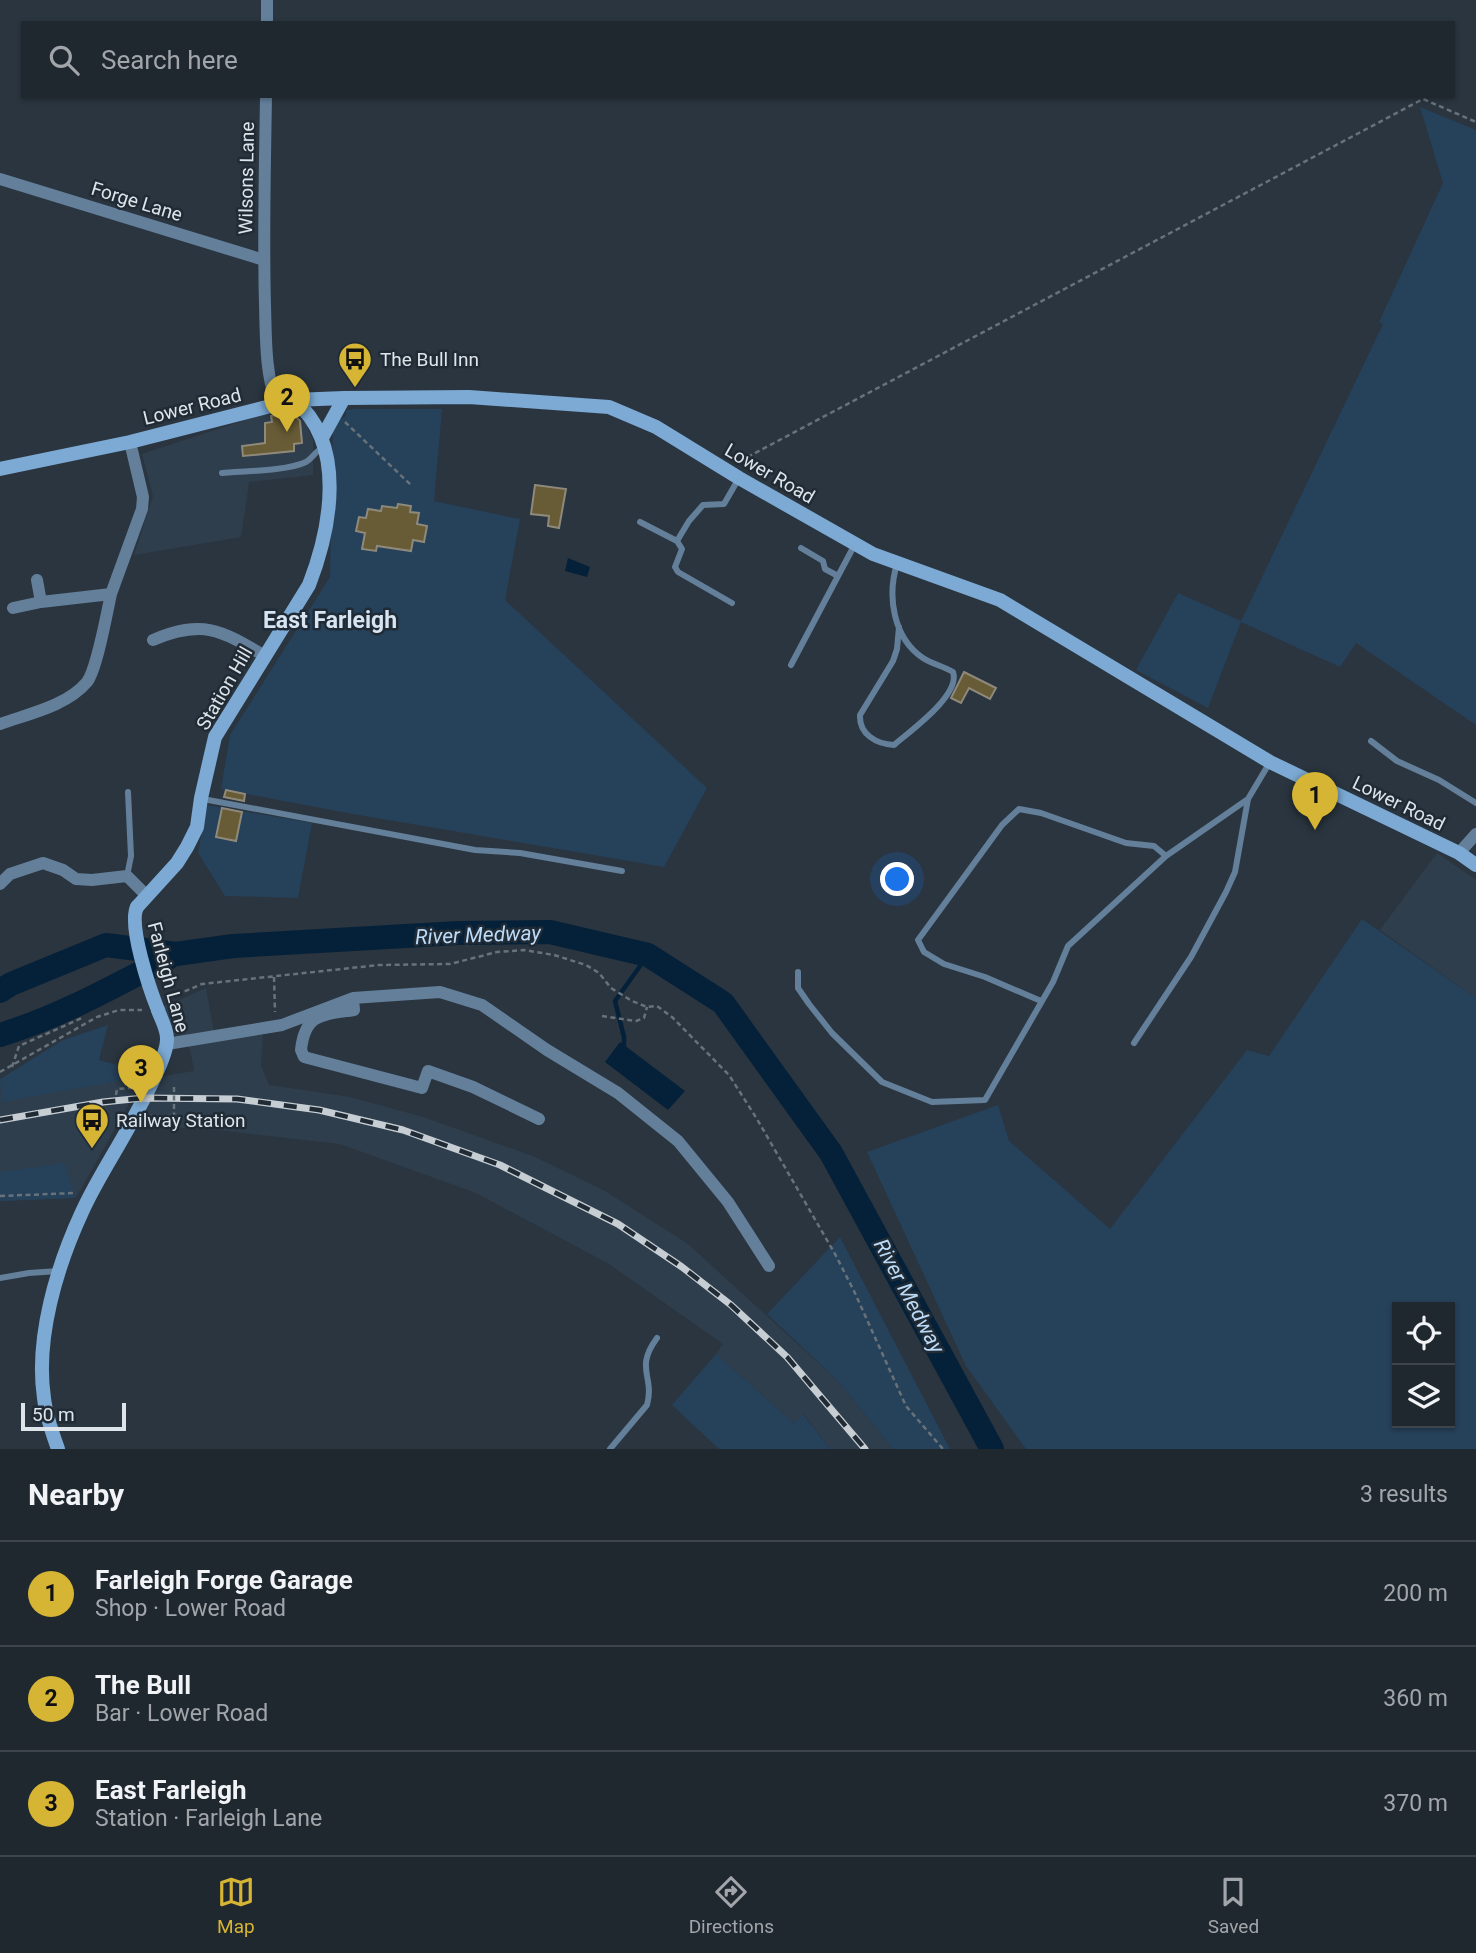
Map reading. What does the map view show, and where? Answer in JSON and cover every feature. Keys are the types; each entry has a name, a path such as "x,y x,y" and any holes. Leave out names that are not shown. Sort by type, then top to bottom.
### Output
{"main road":[{"name":"Lower Road","path":"0,468 130,442 294,400 469,397 608,407 656,427 738,478 855,544 897,564 1000,600 1270,762 1459,853 1476,865"},
{"path":"324,443 335,413 344,398"},
{"name":"Station Hill","path":"136,907 177,863 187,847 197,827 215,737 309,585 318,561 325,533 329,486 324,443 309,412 294,400"},
{"name":"Farleigh Lane","path":"58,1449 43,1397 42,1362 49,1310 58,1271 82,1210 135,1115 167,1044 168,1036 143,963 133,915 136,907"}],"street":[{"path":"267,0 267,21"},
{"name":"Wilsons Lane","path":"266,98 264,260 267,353 271,390 277,405"},
{"name":"Forge Lane","path":"0,179 264,260"},
{"path":"0,724 50,706 73,694 89,680 111,594 142,509 143,498 130,442"},
{"path":"37,580 41,602"},
{"path":"13,608 111,594"},
{"path":"171,618 171,632"},
{"path":"153,640 171,632 209,628 234,637 265,656"},
{"path":"1459,853 1476,834"},
{"path":"0,884 10,874 43,863 63,870 76,879 127,876 146,895"},
{"path":"167,1044 276,1025 353,998 440,992 482,1005 547,1050 618,1093 678,1141 728,1202 769,1266"},
{"path":"353,998 354,1010 312,1020 306,1027 301,1050 304,1057 422,1088 428,1071 473,1087 539,1119"}],"lane":[{"path":"222,473 294,466 307,461 324,443"},
{"path":"677,541 702,505 724,504 738,478"},
{"path":"640,522 677,541 682,549 676,567 678,572 732,603"},
{"path":"790,665 855,544"},
{"path":"801,548 823,561 825,569 838,576"},
{"path":"897,564 891,597 899,627 920,657 953,672 955,677 938,707 894,745 882,744 865,734 860,725 860,715 893,661 899,627"},
{"path":"1371,741 1397,761 1439,780 1476,803"},
{"path":"1134,1043 1191,957 1226,892 1235,872 1248,799 1270,762"},
{"path":"127,876 131,856 128,792"},
{"path":"201,799 475,850 520,853 622,871"},
{"path":"798,972 797,988 809,1004 832,1033 882,1082 932,1102 985,1100 1041,1001 1068,946 1166,856 1248,799"},
{"path":"1041,1001 985,977 944,964 924,952 918,940 1002,825 1019,809 1041,813 1126,843 1154,846 1166,856"},
{"path":"0,1278 58,1271"},
{"path":"610,1449 647,1405 649,1397 645,1360 657,1338"}],"path":[{"path":"725,469 1423,99 1476,122"},
{"path":"335,413 412,486"},
{"path":"0,1072 97,1017 119,1010 157,1007 202,985 404,964 450,964 497,952 524,950 554,955 586,965 599,972 611,988 632,1001 647,1007 657,1006 672,1017 729,1075 841,1266 906,1406 943,1449"},
{"path":"274,977 276,1025"},
{"path":"602,1016 636,1021 644,1018 647,1007"},
{"path":"12,1067 19,1046 82,1018"},
{"path":"116,1095 117,1088 124,1087"},
{"path":"161,1111 160,1118 174,1116 174,1087"},
{"path":"0,1196 92,1192"}],"shaded area":[{"path":"1420,107 1476,130 1476,725 1356,643 1340,667 1241,622 1208,708 1136,670 1178,593 1241,621 1383,324 1379,322 1443,183"},
{"path":"299,409 313,440 313,475 249,482 241,537 134,555 153,496 142,454 270,412"},
{"path":"442,409 434,501 520,519 505,600 707,788 664,867 221,789 230,735 330,577 333,423 346,416 346,410"},
{"path":"568,558 590,567 587,577 565,571"},
{"path":"207,805 312,823 298,898 225,896 198,853"},
{"path":"1437,853 1476,880 1476,998 1380,930"},
{"path":"1362,919 1476,998 1476,1449 1026,1449 966,1366 867,1152 998,1105 1009,1141 1110,1229 1247,1050 1269,1056"},
{"path":"206,988 215,1038 263,1032 261,1065 269,1085 350,1097 423,1117 535,1157 605,1191 688,1244 838,1381 893,1449 830,1449 804,1414 794,1423 716,1354 723,1344 609,1264 476,1193 340,1144 217,1130 138,1125 163,1076 194,1071 190,1049 174,1034 163,1007"},
{"path":"108,1025 99,1060 129,1068 124,1080 2,1102 0,1079 63,1040"},
{"path":"620,1042 685,1091 668,1110 605,1062"},
{"path":"99,1061 129,1068 140,1084 76,1198 0,1201 0,1082"},
{"path":"64,1163 76,1198 0,1201 0,1172"},
{"path":"840,1237 950,1449 893,1449 838,1381 767,1314"},
{"path":"716,1354 794,1423 803,1414 830,1449 719,1449 672,1405"}],"building":[{"path":"291,411 300,421 302,443 294,444 294,451 243,456 242,446 265,443 265,423 272,422 271,416"},
{"path":"535,485 566,489 559,528 548,526 549,516 531,514"},
{"path":"398,504 411,506 410,512 419,513 417,524 427,526 424,542 413,540 411,551 377,546 376,551 362,549 365,533 356,531 359,517 366,518 368,509 381,511 382,506 397,508"},
{"path":"964,672 996,688 990,699 969,688 961,703 951,698"},
{"path":"226,790 245,794 244,801 224,797"},
{"path":"222,808 242,812 236,841 216,837"}],"waterway":[{"name":"River Medway","path":"0,991 106,945 176,954 233,946 458,933 550,932 648,955 723,1003 831,1153 992,1449"},
{"path":"624,1049 624,1037 615,1001 648,955"},
{"name":"River Medway","path":"0,1035 65,1010 168,958"}],"railway":[{"path":"0,1120 103,1102 143,1098 237,1099 319,1110 403,1130 500,1165 618,1224 682,1267 731,1305 787,1357 865,1449"}],"place":[{"name":"The Bull Inn","path":"355,389"},
{"name":"The Bull","path":"287,432"},
{"name":"Farleigh Forge Garage","path":"1315,830"},
{"name":"East Farleigh","path":"141,1103"},
{"name":"Railway Station","path":"92,1150"}],"district":[{"name":"East Farleigh","path":"330,620"}]}
